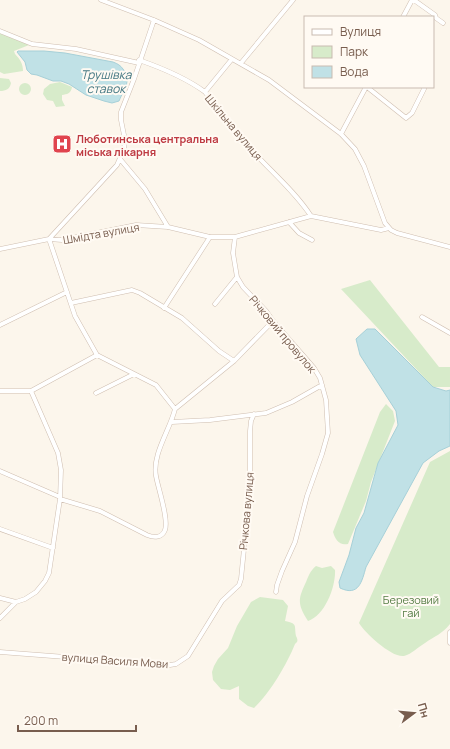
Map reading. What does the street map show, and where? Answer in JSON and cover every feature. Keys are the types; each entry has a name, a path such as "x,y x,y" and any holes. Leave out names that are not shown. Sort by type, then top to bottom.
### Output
{"street":[{"path":"101,0 154,20 199,40 269,80 341,134 355,150 382,217 389,228 397,233 450,247"},
{"path":"241,63 293,0"},
{"path":"404,16 413,0 435,15 436,18 443,24"},
{"path":"154,20 121,112 125,140 124,149 120,159 117,165 49,239 75,316 97,355 156,385 175,409"},
{"name":"Шкільна вулиця","path":"0,31 32,44 76,49 139,61 160,68 199,87 205,92 241,139 311,216"},
{"path":"205,92 232,58"},
{"path":"341,134 366,88"},
{"path":"368,88 406,118 412,113 424,89"},
{"path":"120,159 145,189 168,227"},
{"name":"Шмідта вулиця","path":"0,249 49,239 62,240 136,225 168,227 210,236 235,238 311,216 382,230 389,228"},
{"path":"289,222 299,233 312,240"},
{"path":"164,308 210,236"},
{"name":"Річковий провулок","path":"235,238 233,252 237,277 243,288 266,311 307,360 320,378 326,400 328,433 307,496 295,542 282,571 276,592"},
{"path":"214,304 237,277"},
{"path":"71,303 132,290 140,293 182,318 219,351 234,361"},
{"path":"0,326 67,292"},
{"path":"422,317 450,333"},
{"path":"0,471 60,498 100,511 152,537 161,536 164,533 166,526 155,467 161,446 172,422 175,409 234,361 273,321"},
{"path":"0,391 31,391 97,355"},
{"path":"96,393 134,374"},
{"path":"172,422 210,420 273,410 322,385"},
{"path":"0,618 16,602 25,599 36,592 45,581 49,573 60,498 61,470 58,453 31,391"},
{"name":"Річкова вулиця","path":"222,601 239,585 241,579 250,489 250,431 251,421 254,414"},
{"path":"0,529 53,548"},
{"path":"0,598 16,602"},
{"name":"вулиця Василя Мови","path":"0,652 170,665 183,660 188,656 222,601"},
{"path":"450,632 450,643"}],"green space":[{"path":"0,32 29,41 29,45 14,51 21,62 23,71 4,74 0,72"},
{"path":"0,78 9,79 11,83 10,87 4,91 0,91"},
{"path":"60,82 72,87 70,92 62,95 62,100 65,106 56,107 53,101 47,100 43,94 44,89 50,84"},
{"path":"23,83 27,83 31,89 27,95 23,95 19,91 19,87"},
{"path":"370,280 439,367 450,367 450,387 433,387 341,289"},
{"path":"386,404 393,411 395,421 371,482 366,501 348,544 342,544 336,539 333,532 380,412"},
{"name":"Березовий гай","path":"450,451 450,624 441,633 412,652 404,656 399,656 379,644 359,623 430,462"},
{"path":"316,566 322,568 331,566 335,570 334,584 328,600 320,613 308,621 300,606 300,597 309,575"},
{"path":"260,597 283,600 288,606 285,621 294,624 297,642 278,678 254,708 248,706 239,699 239,686 230,690 221,689 213,680 212,672 218,659 228,648 237,626 251,602"}],"water":[{"name":"Трушівка ставок","path":"17,52 65,53 113,62 120,66 126,73 126,85 119,101 112,103 104,101 86,95 69,84 61,81 53,81 31,74 27,70 25,62"},
{"path":"367,329 375,329 433,387 446,391 450,390 450,446 439,451 423,463 366,567 359,586 356,589 346,590 340,588 339,582 349,555 356,528 364,513 378,463 398,425 396,411 360,355 356,339"}],"place":[{"name":"Люботинська центральна міська лікарня","path":"62,144"}]}
